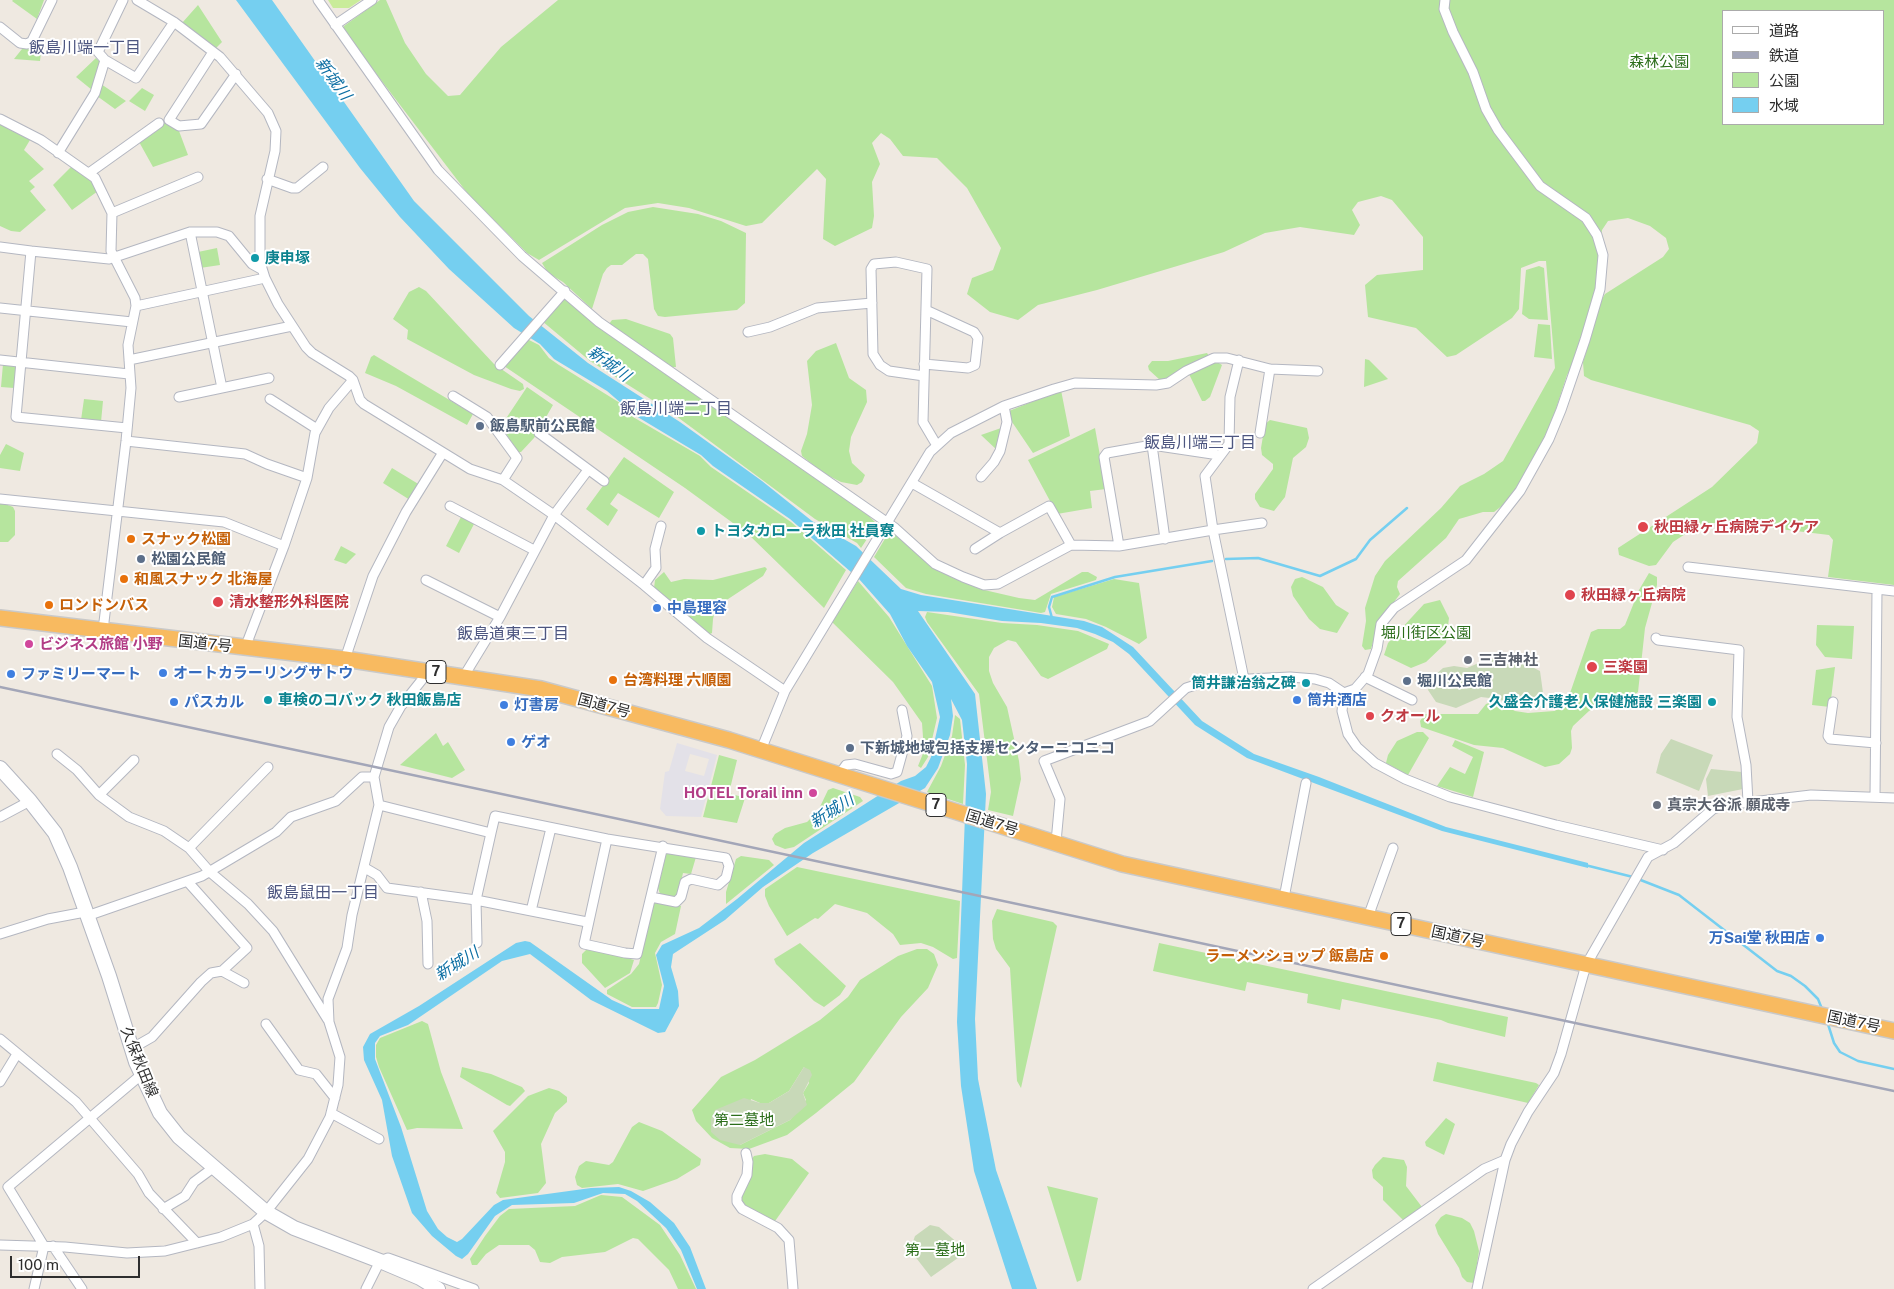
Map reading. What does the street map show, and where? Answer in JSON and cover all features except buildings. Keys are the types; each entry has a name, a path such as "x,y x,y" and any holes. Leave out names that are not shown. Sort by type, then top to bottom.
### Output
{"highway":[{"name":"国道7号","path":"0,618 345,660 464,676 541,689 602,704 761,750 1122,864 1894,1031"}],"main road":[{"name":"久保秋田線","path":"0,768 30,801 55,833 70,867 109,976 131,1049 141,1075 160,1112 174,1131 266,1212 294,1228 432,1282"}],"street":[{"path":"0,27 20,43 32,42 52,0"},
{"path":"123,0 98,52 105,60 136,78 174,22"},
{"path":"137,0 174,22 213,52 236,74 268,113 276,131 275,151 260,216 261,269 292,326 312,354 353,380 360,400 364,404 442,454 470,469 503,480 554,515 644,585 707,638 785,691"},
{"path":"318,0 438,170 522,256 562,293 599,322 895,528 935,564 984,584 998,584 1071,545 1119,546 1262,523"},
{"path":"335,24 372,0"},
{"path":"1344,693 1355,689 1365,677 1377,649 1381,624 1394,608 1466,560 1530,476 1561,410 1600,289 1604,255 1597,235 1586,218 1540,186 1498,130 1486,109 1473,72 1453,32 1444,9 1445,0"},
{"path":"213,52 169,120 179,126 201,124 236,74"},
{"path":"58,153 95,93 105,60"},
{"path":"0,119 41,140 95,178 112,213 111,251 127,279 136,306 128,345 131,388 103,630"},
{"path":"89,172 159,123"},
{"path":"267,180 297,188 323,167"},
{"path":"112,213 198,177"},
{"path":"0,247 101,259 115,258 190,232 217,232 229,236 252,264 261,269"},
{"path":"190,232 222,388"},
{"path":"31,251 16,417 127,428"},
{"path":"924,376 899,374 880,365 873,354 871,269 874,264 896,262 927,268 923,422 936,444"},
{"path":"136,306 265,278"},
{"path":"500,364 562,293"},
{"path":"748,332 770,327 817,308 872,303"},
{"path":"0,308 132,322"},
{"path":"924,364 968,368 975,365 978,338 974,332 926,310"},
{"path":"129,360 292,326"},
{"path":"761,750 785,691 936,444 974,420 1004,406 1075,383 1156,386 1168,383 1186,371 1214,358 1239,360 1270,368 1318,371"},
{"path":"0,360 129,374"},
{"path":"1239,360 1230,397 1228,444 1205,476 1213,530 1244,679"},
{"path":"1260,433 1270,368"},
{"path":"179,397 269,378"},
{"path":"245,648 284,546 307,478 317,429 328,408 353,380"},
{"path":"453,396 487,417 517,458 503,480"},
{"path":"270,399 317,429"},
{"path":"981,477 994,462 1000,451 1007,422 1004,406"},
{"path":"539,433 604,481"},
{"path":"126,441 245,454 307,478"},
{"path":"1119,546 1104,457 1107,453 1152,446 1219,455"},
{"path":"1152,446 1165,539"},
{"path":"345,660 373,576 406,512 442,454"},
{"path":"464,676 500,617 554,515 588,470"},
{"path":"912,483 1000,533"},
{"path":"0,498 224,522 284,546"},
{"path":"450,506 534,550"},
{"path":"975,549 1049,506 1071,545"},
{"path":"644,585 656,568 655,549 661,526"},
{"path":"1688,567 1894,592"},
{"path":"426,580 500,617"},
{"path":"1875,797 1877,590"},
{"path":"1656,638 1658,640 1739,650 1737,716 1746,765 1748,802"},
{"path":"329,1022 328,999 347,948 352,915 379,805 374,777 389,727 401,706 428,671"},
{"path":"1056,842 1060,799 1044,761 1150,721 1186,688 1208,681 1290,676 1329,683 1344,693"},
{"path":"1365,677 1412,700"},
{"path":"1344,693 1342,711 1348,734 1356,747 1375,763 1405,779 1432,791 1458,799 1556,825 1663,850"},
{"path":"1833,702 1828,736 1830,739 1876,743"},
{"path":"839,775 846,765 854,764 891,774 897,772 907,736 902,710"},
{"path":"0,1245 49,1246 126,1253 165,1251 221,1237 254,1224 266,1212 308,1159 331,1113 335,1098 340,1057 329,1022 273,931 248,904 210,872 189,848 164,832 129,818 100,795 78,770 57,754"},
{"path":"100,795 134,760"},
{"path":"189,848 268,767"},
{"path":"0,934 48,919 86,914 188,882 210,872 276,832 291,817 336,801 362,777 374,777"},
{"path":"1284,898 1306,783"},
{"path":"1477,1289 1505,1160 1528,1112 1554,1073 1586,965 1648,857 1663,850 1713,809 1726,805 1811,795 1894,798"},
{"path":"0,817 30,801"},
{"path":"379,805 491,833"},
{"path":"477,943 476,900 494,816 607,839 662,846 726,858 729,866 726,878 718,885 691,879 685,882 681,897 676,902 651,897"},
{"path":"531,911 551,828"},
{"path":"607,839 587,922 584,944 637,954 662,846"},
{"path":"1368,917 1393,848"},
{"path":"365,868 377,875 387,888 476,900 587,922"},
{"path":"131,1049 152,1037 211,973 222,971 247,948 188,882"},
{"path":"421,892 427,922 428,964"},
{"path":"222,971 244,983"},
{"path":"266,1024 299,1070 316,1074 335,1098"},
{"path":"0,1039 76,1102 138,1174 149,1193 197,1243"},
{"path":"0,1082 16,1054"},
{"path":"82,1289 8,1187 141,1075"},
{"path":"331,1113 379,1139"},
{"path":"746,1153 748,1162 747,1175 737,1196 737,1202 742,1209 778,1228 789,1240 793,1289"},
{"path":"1313,1289 1484,1169 1505,1160"},
{"path":"163,1209 185,1196 194,1182 214,1168"},
{"path":"254,1224 259,1246 260,1289"},
{"path":"34,1289 49,1246"},
{"path":"366,1289 380,1261"},
{"path":"432,1282 474,1289"}],"shaded area":[{"path":"677,743 717,755 701,817 666,816 660,809 665,772 669,771","holes":["690,754 709,759 704,776 685,771"]}],"green space":[{"path":"13,0 44,0 37,19 12,1"},
{"path":"328,0 361,0 349,8 333,8"},
{"name":"森林公園","path":"380,0 386,0 405,43 426,74 448,96 460,95 501,47 558,0 1894,0 1894,585 1828,577 1833,540 1829,535 1730,523 1704,523 1696,527 1673,542 1656,565 1649,566 1619,555 1618,548 1712,487 1757,443 1759,431 1750,425 1591,380 1584,376 1583,362 1605,294 1663,257 1669,249 1666,238 1650,226 1628,218 1608,221 1602,230 1596,286 1588,322 1576,360 1567,375 1552,421 1531,464 1507,502 1494,512 1483,512 1459,519 1446,538 1398,581 1397,587 1400,594 1379,622 1371,649 1365,650 1362,646 1366,621 1365,608 1375,576 1385,561 1441,508 1460,486 1484,474 1503,461 1555,368 1546,261 1539,261 1521,268 1519,309 1512,318 1456,355 1447,357 1416,328 1368,317 1365,285 1377,275 1423,270 1423,237 1392,200 1381,196 1358,202 1352,210 1360,225 1354,235 1300,227 1265,233 1224,252 1097,290 1038,305 1018,320 990,312 967,294 972,278 993,270 1001,248 967,188 937,158 903,156 890,139 881,133 872,143 880,164 872,182 874,216 872,228 835,246 823,239 826,179 817,169 762,223 746,226 689,208 658,203 625,208 539,260 527,253 468,194 342,29"},
{"path":"198,5 222,42 215,49 182,23"},
{"path":"36,48 41,52 40,61 14,59 22,49"},
{"path":"96,58 101,63 92,90 76,77"},
{"path":"101,84 126,101 115,109 97,96"},
{"path":"142,88 154,95 145,111 129,101"},
{"path":"164,122 179,131 188,155 153,167 138,140"},
{"path":"0,123 30,140 24,150 44,169 29,181 35,187 30,191 46,210 20,232 11,231 0,226"},
{"path":"73,165 91,179 98,191 72,210 53,185"},
{"path":"653,207 698,214 721,221 746,233 745,303 737,310 665,317 658,316 654,309 648,259 643,254 636,254 622,265 611,265 607,268 603,274 592,309 563,282 548,273 542,263 602,225 628,212"},
{"path":"217,248 220,265 200,268 198,252"},
{"path":"1539,266 1544,268 1548,320 1529,319 1522,314 1526,270"},
{"path":"419,287 426,291 494,364 523,384 524,389 520,391 511,389 474,375 407,339 408,330 393,319 409,292"},
{"path":"566,295 868,515 877,524 861,548 857,543 815,519 668,410 590,361 542,321"},
{"path":"626,319 670,334 673,338 676,367 671,367 609,324 612,320"},
{"path":"1538,324 1550,325 1552,359 1534,357"},
{"path":"527,339 539,345 549,358 559,365 620,403 633,417 700,456 711,467 791,522 846,570 824,608 748,534 685,488 504,366"},
{"path":"836,343 849,378 866,390 867,402 851,437 849,451 852,463 865,475 862,482 857,485 841,482 823,473 802,456 801,451 807,434 812,405 807,361 816,351"},
{"path":"1207,353 1209,356 1167,382 1160,380 1149,370 1148,366 1152,361 1168,361"},
{"path":"374,355 473,414 467,425 396,386 365,373 371,357"},
{"path":"1365,359 1369,360 1388,379 1364,387"},
{"path":"1214,360 1222,365 1210,397 1202,401 1189,374"},
{"path":"3,364 16,365 14,388 1,387"},
{"path":"527,387 553,405 534,438 521,452 518,452 501,426"},
{"path":"1061,390 1070,436 1033,453 1010,419 1009,411"},
{"path":"84,399 103,401 101,422 81,420"},
{"path":"1270,420 1307,428 1309,438 1306,447 1293,458 1285,497 1274,511 1260,507 1255,499 1255,494 1273,469 1273,464 1262,455 1261,448 1265,424"},
{"path":"1004,427 998,451 981,435"},
{"path":"1095,428 1106,489 1090,491 1092,508 1057,514 1028,460"},
{"path":"6,444 24,453 20,471 0,468 0,455"},
{"path":"624,457 674,492 659,518 618,493 610,504 618,510 608,526 586,509"},
{"path":"392,468 420,485 410,500 383,483"},
{"path":"0,502 13,507 15,511 15,535 8,542 0,542"},
{"path":"461,517 474,524 459,553 446,546"},
{"path":"889,532 893,532 931,566 951,577 980,589 1019,598 1035,600 1082,572 1088,572 1097,577 1096,580 1051,594 1045,612 1041,613 926,594 906,588 874,557"},
{"path":"341,546 356,554 346,564 334,560"},
{"path":"765,567 767,569 763,576 716,607 712,633 710,634 705,634 654,588 655,580 664,572 671,582 684,579 713,580"},
{"path":"1649,573 1657,577 1657,585 1645,628 1638,692 1623,703 1597,706 1589,711 1573,726 1570,754 1559,764 1545,767 1503,748 1474,745 1421,727 1420,721 1425,714 1478,714 1486,704 1492,702 1500,703 1515,711 1528,713 1559,709 1568,699 1591,632 1598,629 1620,629 1625,625 1639,590"},
{"path":"1302,577 1323,587 1336,605 1349,613 1337,633 1320,629 1309,619 1293,596 1291,587 1295,579"},
{"path":"1114,579 1139,583 1147,638 1139,644 1086,619 1056,614 1052,607 1054,597"},
{"path":"858,581 889,617 932,686 937,718 928,757 921,768 918,766 924,751 922,723 893,682 832,622"},
{"name":"堀川街区公園","path":"1440,600 1449,618 1446,643 1426,662 1411,668 1384,655 1388,643 1424,604"},
{"path":"927,612 1002,623 1037,625 1078,631 1109,644 1107,649 1048,679 1041,676 1016,642 1008,640 994,648 989,657 989,671 993,683 1007,707 1019,761 1021,779 1013,816 988,810 991,792 979,694 927,622 925,617"},
{"path":"1817,625 1854,626 1852,659 1825,657 1816,645"},
{"path":"1504,657 1516,659 1540,671 1544,700 1540,708 1524,709 1498,699 1481,697 1456,708 1436,702 1428,690 1433,677 1443,668 1454,666 1467,668 1488,659"},
{"path":"1835,667 1830,707 1812,705 1816,670"},
{"path":"955,715 960,719 965,765 963,804 927,792 941,766 952,736"},
{"path":"1417,732 1423,732 1429,738 1408,775 1386,763 1388,755 1397,741"},
{"path":"436,733 443,746 448,742 465,770 452,778 400,765"},
{"path":"1671,739 1713,755 1699,791 1656,773 1661,754"},
{"path":"1455,740 1484,752 1473,797 1437,786 1450,767 1465,774 1473,757 1452,746"},
{"path":"719,755 737,760 729,793 745,798 737,823 703,817"},
{"path":"1711,769 1742,772 1743,789 1708,796 1706,779"},
{"path":"833,788 860,797 863,801 794,847 785,849 775,845 772,839 775,834 785,828 807,822 818,811 828,790"},
{"path":"670,851 696,857 691,874 683,873 678,894 673,897 660,894 658,888 666,854"},
{"path":"741,856 769,860 774,865 726,904 726,892 736,859"},
{"path":"797,867 960,901 957,958 953,959 933,947 921,943 900,945 893,934 867,913 835,904 818,919 815,918 787,936 769,906 765,896 765,889"},
{"path":"660,901 681,906 675,934 661,942 655,953 662,985 658,1003 656,1007 632,1007 607,994 607,990 631,974 639,964 653,904"},
{"path":"997,909 1053,922 1057,926 1021,1088 1017,1081 1010,968 996,949 993,939 992,921"},
{"path":"800,943 846,986 840,995 824,1007 814,1001 776,964 774,959"},
{"path":"1159,943 1508,1017 1505,1037 1441,1020 1342,999 1340,1010 1307,1003 1308,994 1247,982 1245,991 1153,971"},
{"path":"589,947 634,960 630,973 605,988 582,963 582,954"},
{"path":"917,949 927,949 934,954 938,965 928,988 901,1017 854,1082 787,1135 749,1149 730,1148 712,1138 696,1121 692,1110 721,1077 755,1060 820,1020 848,997 860,980 898,956","holes":["804,1067 809,1083 803,1093 806,1100 790,1120 740,1145 751,1099 760,1103 769,1103 789,1091"]},
{"path":"422,1021 428,1024 441,1072 463,1129 417,1128 407,1130 379,1067 376,1057 376,1045 380,1038"},
{"path":"1437,1062 1539,1085 1528,1103 1433,1081"},
{"path":"462,1067 491,1074 522,1087 525,1091 510,1106 507,1105 460,1077"},
{"name":"第二墓地","path":"804,1067 810,1070 812,1075 803,1093 807,1105 790,1120 740,1145 720,1140 711,1132 711,1119 715,1110 744,1098 760,1103 769,1103 789,1091"},
{"path":"549,1088 559,1091 567,1097 567,1102 555,1113 541,1144 546,1183 538,1193 500,1198 496,1193 505,1162 505,1152 493,1131 528,1096"},
{"path":"1446,1118 1455,1124 1444,1155 1426,1146 1425,1142"},
{"path":"639,1122 662,1131 701,1159 700,1165 677,1179 643,1191 618,1184 582,1188 577,1185 575,1177 579,1166 586,1161 609,1165 613,1162 632,1127"},
{"path":"765,1154 792,1159 809,1173 773,1224 743,1208 738,1200 751,1160 754,1156"},
{"path":"1383,1157 1404,1160 1407,1167 1406,1186 1422,1207 1403,1220 1383,1200 1383,1187 1373,1178 1372,1170"},
{"path":"1047,1186 1098,1198 1081,1280 1077,1282"},
{"path":"601,1195 622,1197 660,1225 680,1255 696,1289 678,1289 669,1270 638,1239 633,1238 605,1252 562,1257 550,1263 540,1262 535,1250 529,1245 499,1245 486,1254 477,1265 472,1265 470,1259 485,1236 500,1216 509,1209 575,1206"},
{"path":"1446,1214 1462,1218 1470,1223 1474,1231 1479,1251 1474,1283 1467,1282 1462,1277 1459,1268 1438,1234 1435,1225"},
{"name":"第一墓地","path":"930,1225 939,1227 965,1249 965,1253 931,1277 910,1250 915,1236"}],"water":[{"path":"236,0 272,0 414,201 529,316 588,363 680,422 762,481 812,521 856,546 901,589 921,595 1084,621 1102,627 1133,647 1202,721 1254,754 1319,777 1446,827 1588,863 1588,868 1442,831 1247,758 1195,725 1129,654 1113,642 1095,634 1077,628 1041,623 1002,621 948,612 918,611 975,694 986,794 975,1019 978,1079 996,1170 1037,1289 1012,1289 974,1171 961,1086 957,1022 967,764 962,720 951,699 953,716 950,735 938,768 925,788 813,853 763,887 725,920 673,954 671,967 678,991 679,1006 665,1032 658,1033 591,1000 530,954 502,961 408,1025 380,1036 375,1043 375,1059 401,1127 427,1211 438,1229 447,1237 457,1242 462,1239 494,1205 503,1200 591,1188 619,1187 631,1191 650,1202 674,1223 690,1247 706,1289 697,1289 681,1250 666,1228 637,1201 625,1194 603,1193 574,1203 512,1205 495,1216 468,1254 462,1259 456,1256 432,1236 412,1213 392,1156 382,1100 364,1060 363,1047 370,1034 419,1006 516,943 525,941 530,942 612,1000 632,1009 659,1009 664,986 656,955 662,945 699,928 804,843 901,781 915,776 926,767 931,757 940,717 932,682 907,646 890,614 859,579 790,519 713,466 701,455 636,416 607,391 554,359 540,344 514,328 449,269 400,217 360,168"}],"waterway":[{"path":"1226,559 1258,558 1320,576 1356,559 1370,540 1407,508"},
{"path":"1052,618 1049,607 1052,597 1115,577 1212,561"},
{"path":"1585,865 1633,877"},
{"path":"1638,879 1679,895 1777,971 1791,976 1805,986 1818,999 1822,1009"},
{"path":"1827,1021 1834,1043 1840,1052 1858,1061 1894,1069"}],"railway":[{"path":"0,687 1894,1091"}],"place":[{"name":"庚申塚","path":"255,258"},
{"name":"飯島駅前公民館","path":"480,426"},
{"name":"秋田緑ヶ丘病院デイケア","path":"1643,527"},
{"name":"トヨタカローラ秋田 社員寮","path":"701,531"},
{"name":"スナック松園","path":"131,539"},
{"name":"松園公民館","path":"141,559"},
{"name":"和風スナック 北海屋","path":"124,579"},
{"name":"秋田緑ヶ丘病院","path":"1570,595"},
{"name":"清水整形外科医院","path":"218,602"},
{"name":"ロンドンバス","path":"49,605"},
{"name":"中島理容","path":"657,608"},
{"name":"ビジネス旅館 小野","path":"29,644"},
{"name":"三吉神社","path":"1468,660"},
{"name":"三楽園","path":"1592,667"},
{"name":"オートカラーリングサトウ","path":"163,673"},
{"name":"ファミリーマート","path":"11,674"},
{"name":"台湾料理 六順園","path":"613,680"},
{"name":"堀川公民館","path":"1407,681"},
{"name":"筒井謙治翁之碑","path":"1306,683"},
{"name":"車検のコバック 秋田飯島店","path":"268,700"},
{"name":"筒井酒店","path":"1297,700"},
{"name":"パスカル","path":"174,702"},
{"name":"久盛会介護老人保健施設 三楽園","path":"1712,702"},
{"name":"灯書房","path":"504,705"},
{"name":"クオール","path":"1370,716"},
{"name":"ゲオ","path":"511,742"},
{"name":"下新城地域包括支援センターニコニコ","path":"850,748"},
{"name":"HOTEL Torail inn","path":"813,793"},
{"name":"真宗大谷派 願成寺","path":"1657,805"},
{"name":"万Sai堂 秋田店","path":"1820,938"},
{"name":"ラーメンショップ 飯島店","path":"1384,956"}],"district":[{"name":"飯島川端一丁目","path":"85,48"},
{"name":"飯島川端二丁目","path":"676,409"},
{"name":"飯島川端三丁目","path":"1200,443"},
{"name":"飯島道東三丁目","path":"513,634"},
{"name":"飯島鼠田一丁目","path":"323,893"}],"water label":[{"name":"新城川","path":"333,79"},
{"name":"新城川","path":"609,364"},
{"name":"新城川","path":"832,811"},
{"name":"新城川","path":"457,964"}]}
